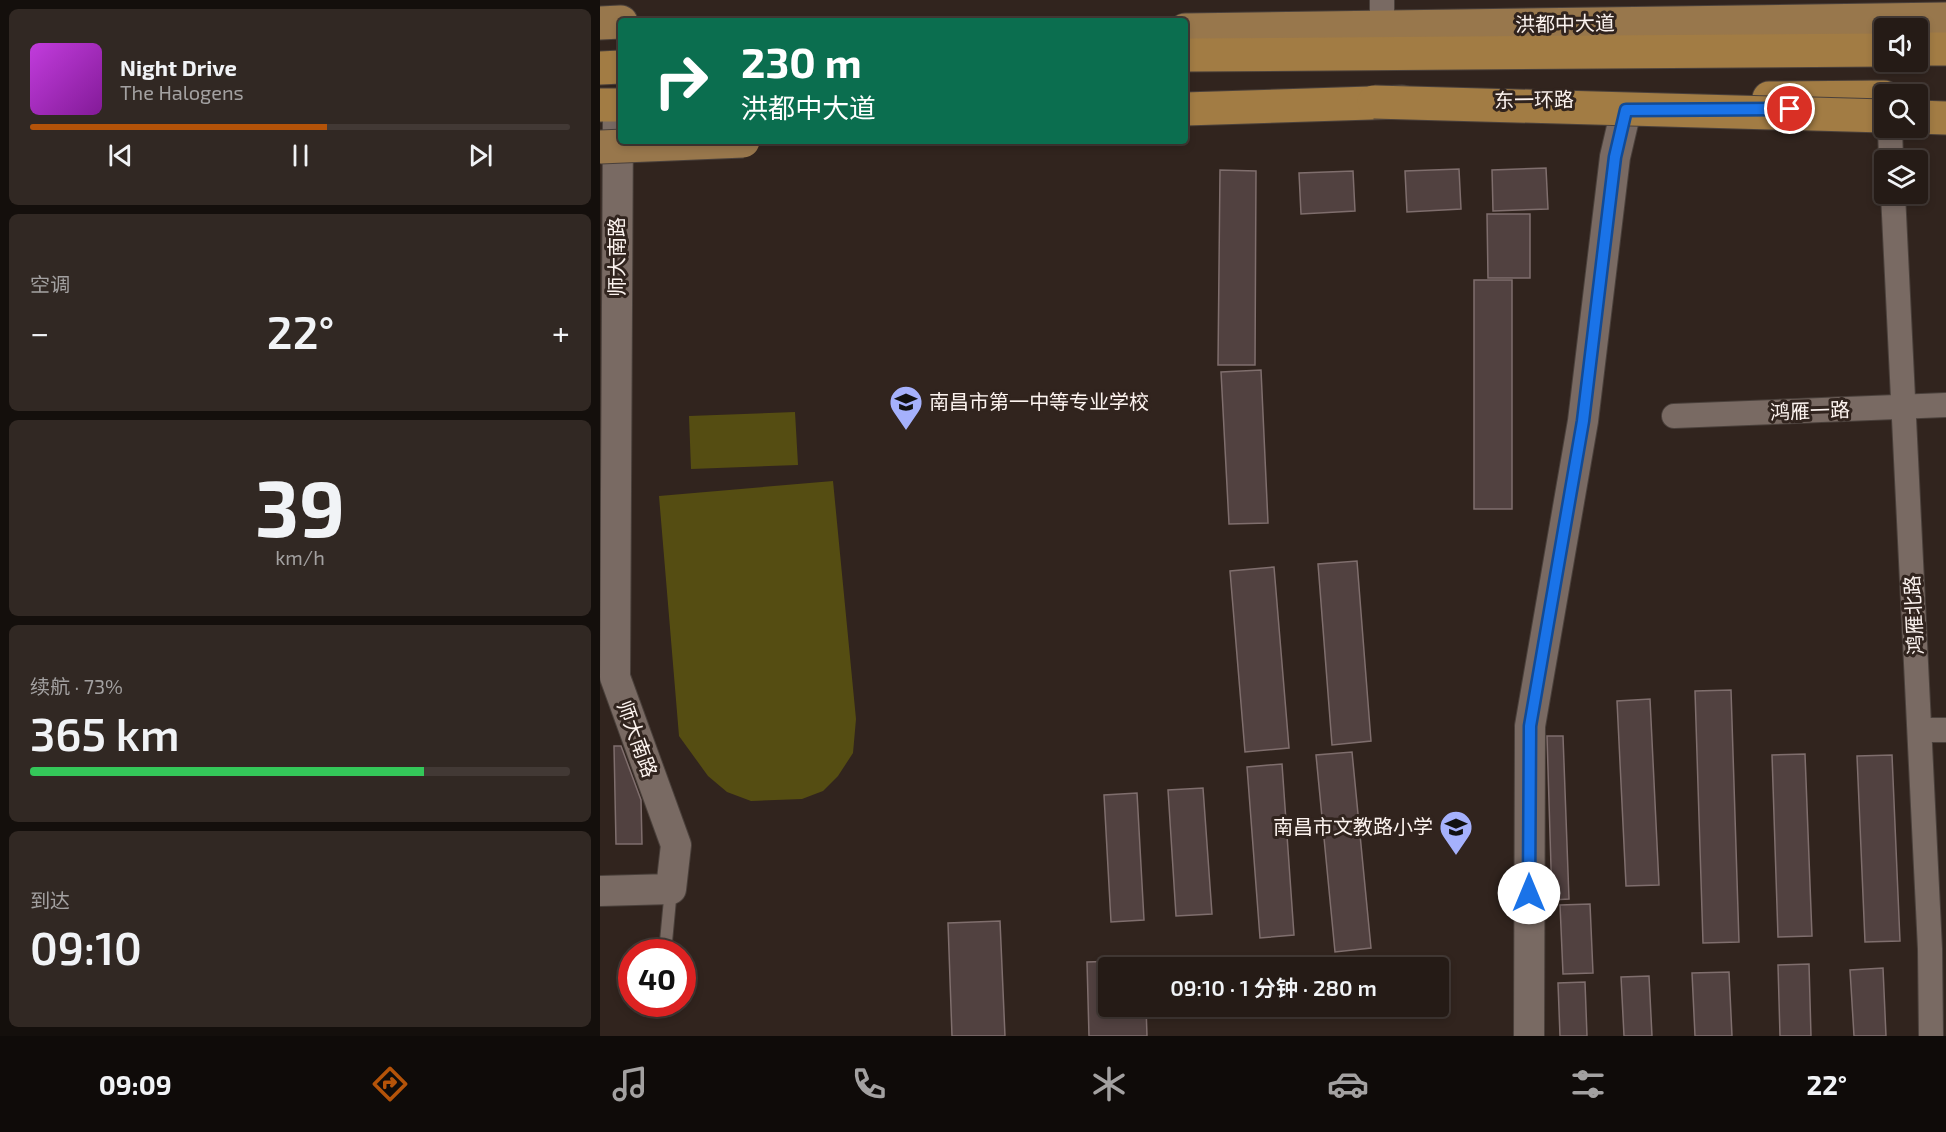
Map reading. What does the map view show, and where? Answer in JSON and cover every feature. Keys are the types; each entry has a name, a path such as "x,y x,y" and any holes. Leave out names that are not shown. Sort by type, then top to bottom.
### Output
{"highway":[{"path":"1928,49 1946,49"},
{"path":"1188,55 1874,50"},
{"path":"600,68 618,67"},
{"path":"1928,97 1946,96"},
{"name":"东一环路","path":"1188,109 1374,102 1874,97"},
{"path":"1374,102 1874,116"},
{"path":"1928,117 1946,118"}],"main road":[{"name":"洪都中大道","path":"1188,30 1382,14 1946,19"},
{"path":"600,23 618,22"},
{"path":"600,36 618,36"},
{"path":"1928,108 1946,108"},
{"path":"1188,114 1874,109"},
{"path":"600,147 672,144"}],"street":[{"path":"1529,1036 1530,726 1583,421 1615,157 1626,110"},
{"name":"师大南路","path":"612,114 608,646 615,677 676,845 671,889"},
{"name":"鸿雁北路","path":"1894,204 1930,949 1931,1036"},
{"name":"鸿雁一路","path":"1674,416 1946,405"},
{"path":"1920,730 1946,730"},
{"path":"600,891 671,889"}],"lane":[{"path":"666,939 671,889"}],"shaded area":[{"path":"795,412 798,465 691,469 689,416"},
{"path":"833,481 856,719 853,753 838,776 823,791 802,799 751,801 727,792 708,776 679,736 659,496"}],"building":[{"path":"1546,168 1548,209 1493,211 1492,170"},
{"path":"1459,169 1461,209 1407,212 1405,171"},
{"path":"1220,170 1256,171 1255,365 1218,365"},
{"path":"1353,171 1355,211 1301,214 1299,173"},
{"path":"1487,214 1530,214 1530,278 1488,278"},
{"path":"1474,280 1512,280 1512,509 1474,509"},
{"path":"1261,370 1268,523 1229,524 1221,372"},
{"path":"1357,561 1371,741 1332,745 1318,564"},
{"path":"1274,567 1289,748 1245,752 1230,571"},
{"path":"1731,690 1739,942 1703,943 1695,691"},
{"path":"1650,699 1659,885 1626,886 1617,701"},
{"path":"1547,736 1563,736 1569,899 1552,900"},
{"path":"614,746 621,746 641,800 642,844 616,844"},
{"path":"1352,752 1371,948 1335,952 1316,755"},
{"path":"1805,754 1812,936 1778,937 1772,755"},
{"path":"1892,755 1900,941 1865,942 1857,756"},
{"path":"1282,764 1294,935 1260,938 1247,767"},
{"path":"1203,788 1212,914 1176,916 1168,790"},
{"path":"1137,793 1144,920 1111,922 1104,795"},
{"path":"1590,904 1593,973 1563,974 1560,905"},
{"path":"1000,921 1005,1036 952,1036 948,923"},
{"path":"1087,962 1098,962 1098,1017 1146,1017 1147,1036 1089,1036"},
{"path":"1809,964 1811,1036 1780,1036 1778,965"},
{"path":"1883,968 1886,1036 1854,1036 1850,970"},
{"path":"1729,972 1732,1036 1695,1036 1692,973"},
{"path":"1649,976 1652,1036 1624,1036 1621,977"},
{"path":"1585,982 1587,1036 1560,1036 1558,983"}],"place":[{"name":"南昌市第一中等专业学校","path":"906,431"},
{"name":"南昌市文教路小学","path":"1456,856"}],"route":[{"path":"1529,893 1530,726 1583,421 1615,157 1626,110 1790,109"}]}
